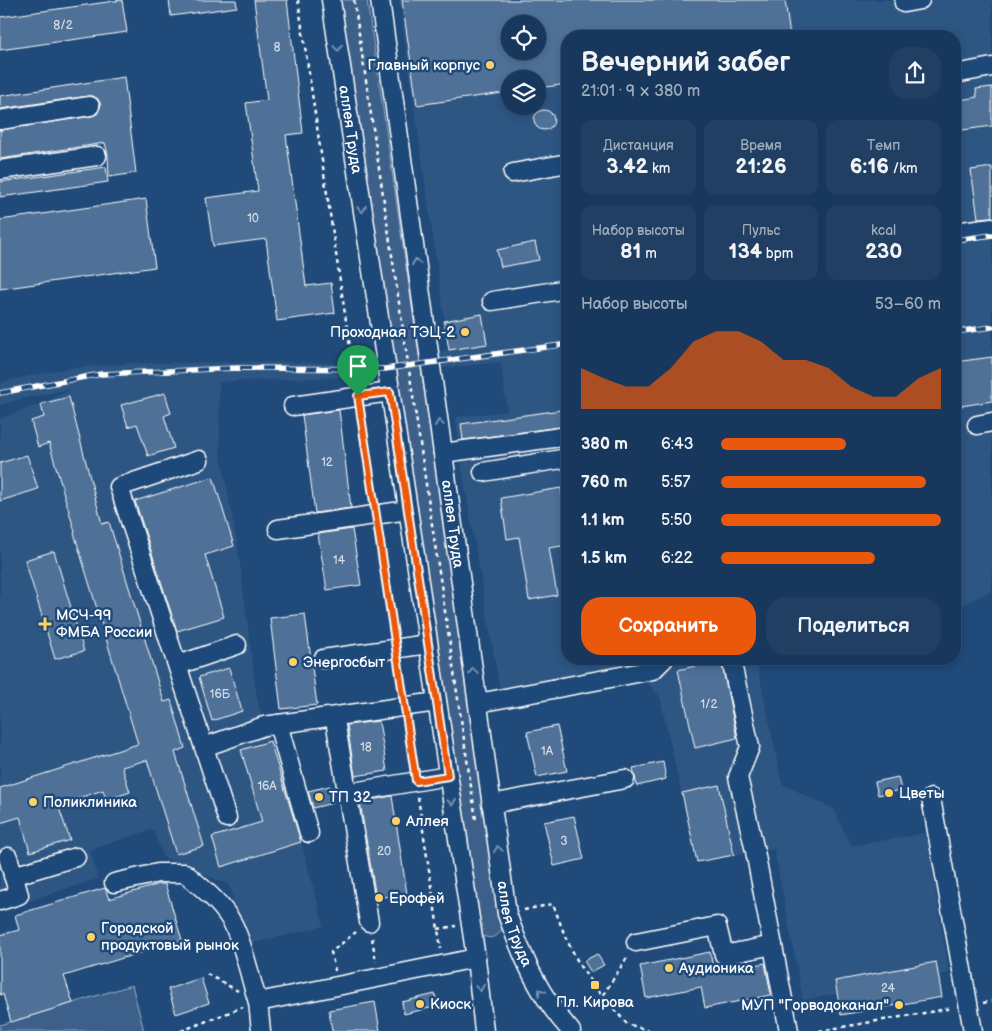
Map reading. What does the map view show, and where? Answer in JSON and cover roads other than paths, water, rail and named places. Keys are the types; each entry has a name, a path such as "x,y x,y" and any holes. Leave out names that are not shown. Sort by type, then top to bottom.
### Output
{"street":[{"name":"аллея Труда","path":"331,0 476,958 484,1031"},
{"name":"аллея Труда","path":"380,0 507,914 522,955 540,990 571,1031"},
{"path":"961,73 992,67"},
{"path":"0,120 90,106"},
{"path":"0,170 97,156"},
{"path":"513,173 561,163"},
{"path":"961,231 992,227"},
{"path":"492,301 561,290"},
{"path":"293,406 390,392"},
{"path":"443,453 561,437"},
{"path":"483,472 561,459"},
{"path":"199,460 119,486 227,818"},
{"path":"278,529 408,510"},
{"path":"323,659 428,644"},
{"path":"178,666 237,645"},
{"path":"478,703 653,670 658,665"},
{"path":"732,665 750,747 738,777 755,852 789,1031"},
{"path":"204,747 264,726 437,702"},
{"path":"278,724 309,833"},
{"path":"336,726 369,922"},
{"path":"347,793 448,776"},
{"path":"491,804 626,778"},
{"path":"931,798 973,1031"},
{"path":"0,901 19,895 8,857"},
{"path":"13,876 76,857"},
{"path":"114,883 158,873 185,873 214,899 232,923 241,945 258,1002 261,1031"},
{"path":"636,942 717,926 724,955 772,945"},
{"path":"258,1002 476,958"}],"railway":[{"path":"961,239 992,235"},
{"path":"961,331 992,327"},
{"path":"0,393 101,374 236,368 385,369 561,345"}],"place":[{"name":"Главный корпус","path":"490,65"},
{"name":"Проходная ТЭЦ-2","path":"465,332"},
{"name":"МСЧ-99 ФМБА России","path":"45,624"},
{"name":"Энергосбыт","path":"293,662"},
{"name":"Цветы","path":"889,793"},
{"name":"ТП 32","path":"319,797"},
{"name":"Поликлиника","path":"33,802"},
{"name":"Аллея","path":"396,821"},
{"name":"Ерофей","path":"379,898"},
{"name":"Городской продуктовый рынок","path":"91,937"},
{"name":"Аудионика","path":"669,968"},
{"name":"Пл. Кирова","path":"595,985"},
{"name":"Киоск","path":"420,1004"},
{"name":"МУП \"Горводоканал\"","path":"899,1005"}]}
